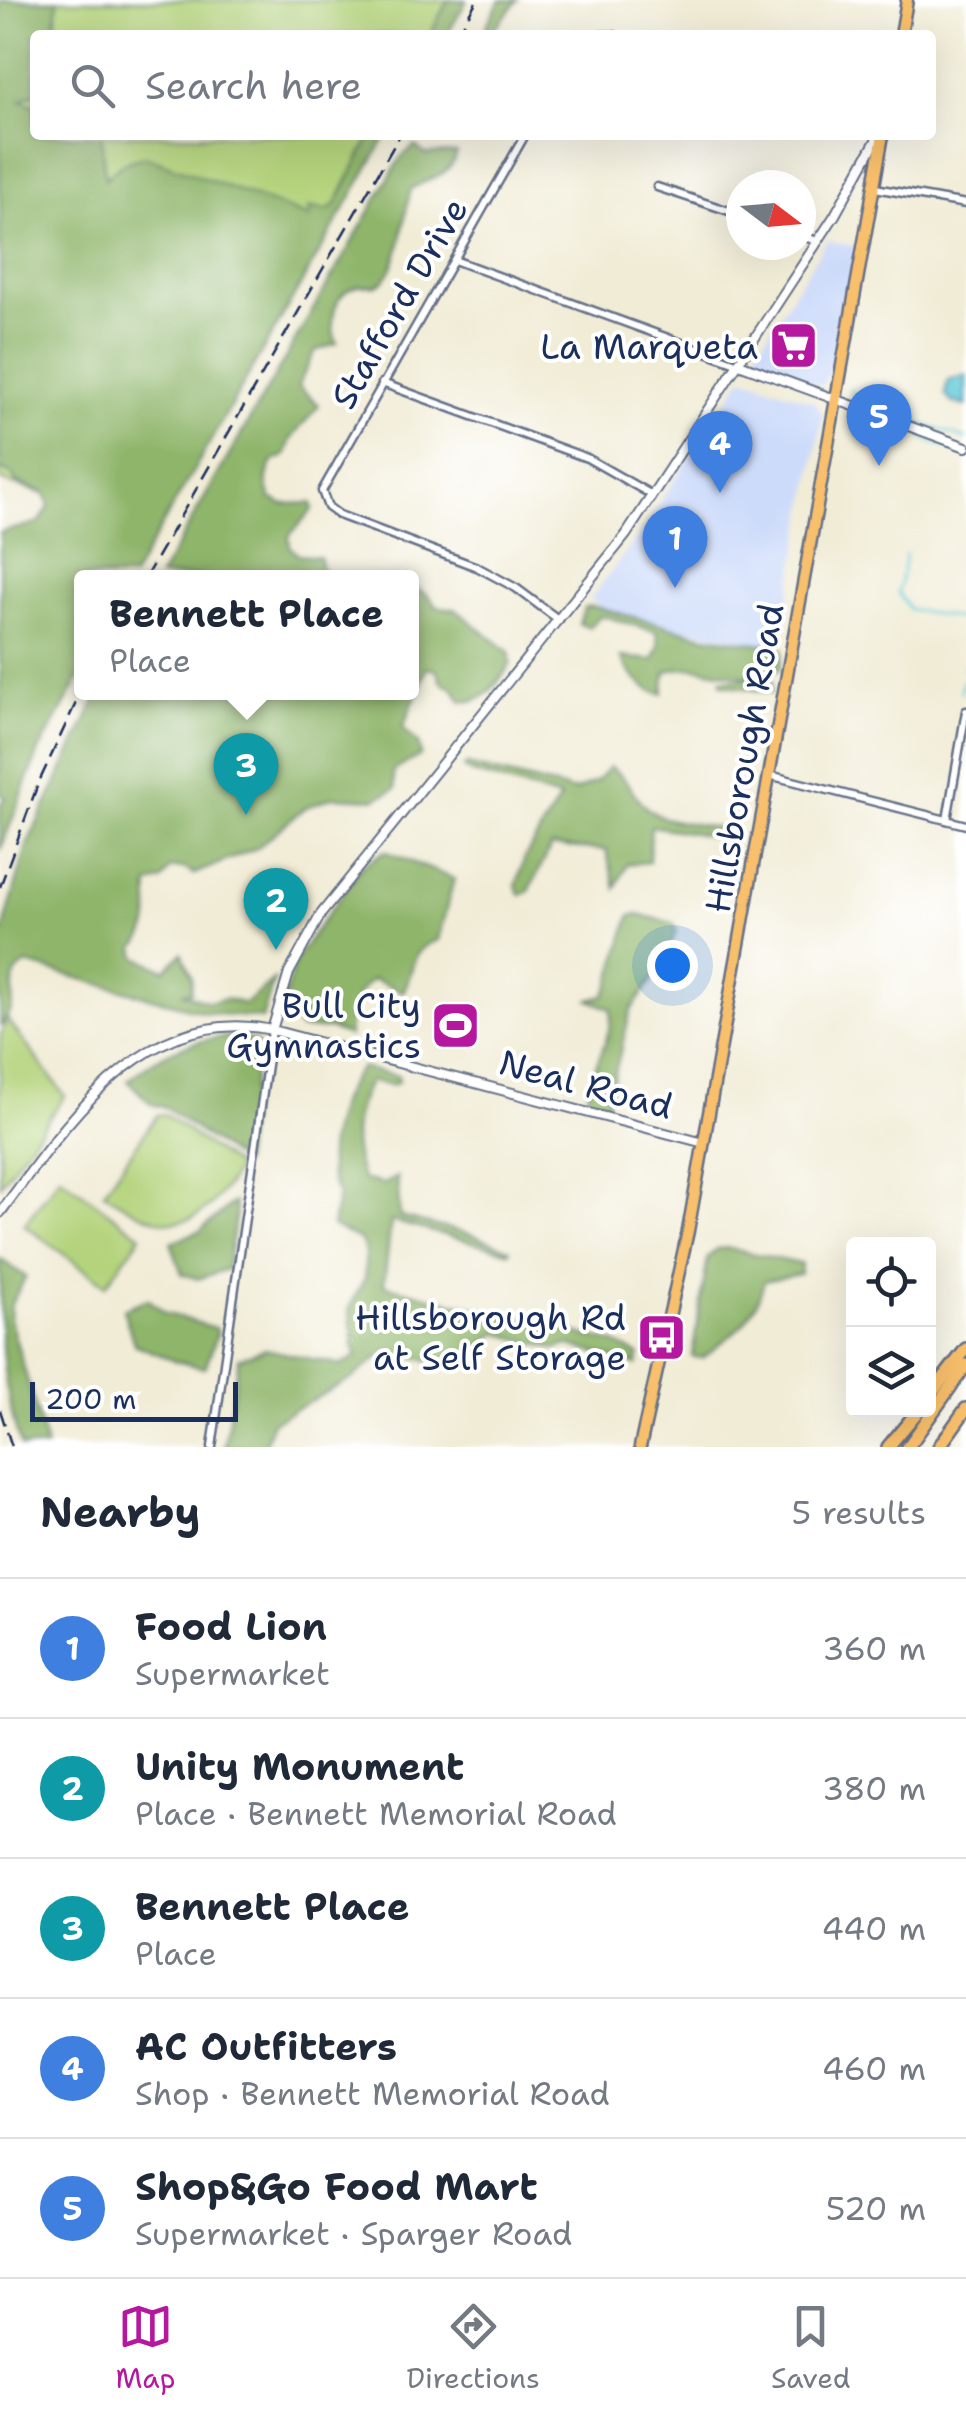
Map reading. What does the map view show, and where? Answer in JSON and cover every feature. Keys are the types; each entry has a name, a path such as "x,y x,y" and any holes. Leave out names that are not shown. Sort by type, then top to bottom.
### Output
{"highway":[{"path":"936,1387 966,1348"},
{"path":"908,1447 966,1365"},
{"path":"939,1447 966,1409"},
{"path":"888,1447 913,1417"}],"main road":[{"path":"902,30 907,0"},
{"name":"Hillsborough Road","path":"640,1447 662,1361 704,1142 880,140"}],"street":[{"name":"Stafford Drive","path":"522,140 326,480 323,497 328,508 347,520 497,576 559,620"},
{"path":"212,1447 272,1030 289,973 321,914 559,620 653,496 818,241 878,140"},
{"path":"656,187 726,211"},
{"path":"874,188 966,204"},
{"path":"454,260 966,447"},
{"path":"382,383 576,454 653,496"},
{"path":"946,820 966,711"},
{"path":"769,775 966,825"},
{"name":"Neal Road","path":"0,1212 87,1102 146,1050 205,1027 272,1030 704,1142"}],"shaded area":[{"path":"827,240 856,247 835,366 821,386 758,362 755,354"},
{"path":"743,377 815,402 823,415 780,646 615,617 590,599 636,539"}],"green space":[{"path":"0,0 462,0 445,30 30,30 30,140 380,140 154,529 0,480"},
{"path":"0,0 58,0 55,30 30,30 30,96 21,100 30,104 30,140 101,140 105,179 121,164 145,156 309,217 309,208 328,210 336,204 368,140 384,140 136,570 74,570 74,688 39,751 0,851 0,804 5,798 0,793 0,532 39,523 49,507 45,493 16,482 12,474 0,469"},
{"path":"448,0 467,0 450,30 433,30"},
{"path":"500,0 518,0 493,30 485,30"},
{"path":"415,146 425,154 457,153 444,173 411,189 399,248 384,280 377,285 354,287 337,303 333,328 337,343 315,351 298,386 319,405 291,439 285,456 274,460 267,478 271,498 282,504 312,503 313,509 289,536 290,547 298,555 319,557 323,570 163,570 401,157"},
{"path":"419,590 437,607 455,609 509,652 511,664 484,696 470,701 461,701 454,689 441,682 437,671 427,667 419,687"},
{"path":"592,606 704,636 778,646 783,650 780,669 753,676 680,668 666,672 663,694 656,693 638,681 621,657 653,660 659,646 657,632 607,617 599,617 589,627 579,624 584,608"},
{"path":"721,680 772,680 772,693 722,684"},
{"path":"96,700 414,700 403,728 418,743 421,755 393,771 395,789 375,799 332,797 304,808 257,848 194,874 184,868 170,868 162,881 149,884 148,925 135,947 137,957 165,970 182,953 192,977 191,992 182,993 209,1002 226,999 245,1004 274,980 262,1019 203,1012 27,964 15,974 12,1005 0,1027 0,942 27,845"},
{"path":"467,765 575,791 597,781 609,767 654,813 720,828 721,832 711,836 651,826 649,862 627,864 616,888 606,850 551,846 529,891 521,895 516,886 525,857 560,798 469,772 464,768"},
{"path":"385,851 454,879 438,940 417,954 403,992 373,979 366,985 353,1005 349,1036 330,1029 301,1029 281,1009 296,958 362,866"},
{"path":"637,914 673,923 677,931 653,979 631,1010 607,1104 587,1100 611,1021 611,1009 590,1000 604,995 609,987 630,916"},
{"path":"7,1019 65,1096 0,1185 0,1036"},
{"path":"238,1035 258,1043 243,1163 166,1108 151,1104 128,1081 153,1061 179,1048"},
{"path":"361,1068 398,1076 399,1081 392,1085 370,1081 359,1106 354,1141 362,1179 384,1184 397,1177 400,1217 470,1234 510,1249 391,1221 384,1285 615,1343 639,1355 637,1365 567,1345 556,1349 497,1333 455,1368 387,1350 353,1378 272,1422 264,1447 224,1447 239,1358 265,1349 341,1365 356,1357 349,1308 365,1278 365,1249 360,1240 332,1226 338,1194 332,1181 329,1147 337,1111"},
{"path":"164,1114 238,1167 209,1206 195,1217 179,1222 145,1216 104,1192 157,1115"},
{"path":"60,1176 141,1236 106,1285 24,1225"},
{"path":"234,1202 236,1213 227,1269 198,1279 182,1274 171,1242 200,1231"},
{"path":"717,1249 801,1264 800,1274 764,1281 755,1307 741,1325 703,1358 692,1357 708,1257"},
{"path":"0,1259 26,1277 11,1304 10,1320 47,1447 21,1447 14,1424 3,1354"},
{"path":"148,1299 165,1313 215,1328 218,1332 205,1368 134,1344 123,1309"}],"water":[{"path":"966,375 966,406 951,402 945,394 948,381"}],"waterway":[{"path":"850,388 858,400 892,413"},
{"path":"903,417 966,439"},
{"path":"918,437 966,454"},
{"path":"906,554 898,593 909,609 966,620"},
{"path":"965,670 966,664"},
{"path":"961,692 963,681"}],"railway":[{"path":"460,30 477,0"},
{"path":"150,570 397,140"},
{"path":"0,887 38,784 77,700"},
{"path":"0,1410 12,1447"}],"place":[{"name":"La Marqueta","path":"793,346"},
{"name":"Shop&Go Food Mart","path":"879,466"},
{"name":"AC Outfitters","path":"720,493"},
{"name":"Food Lion","path":"675,588"},
{"name":"Bennett Place","path":"246,815"},
{"name":"Unity Monument","path":"276,950"},
{"name":"Bull City Gymnastics","path":"456,1025"},
{"name":"Hillsborough Rd at Self Storage","path":"661,1337"}]}
